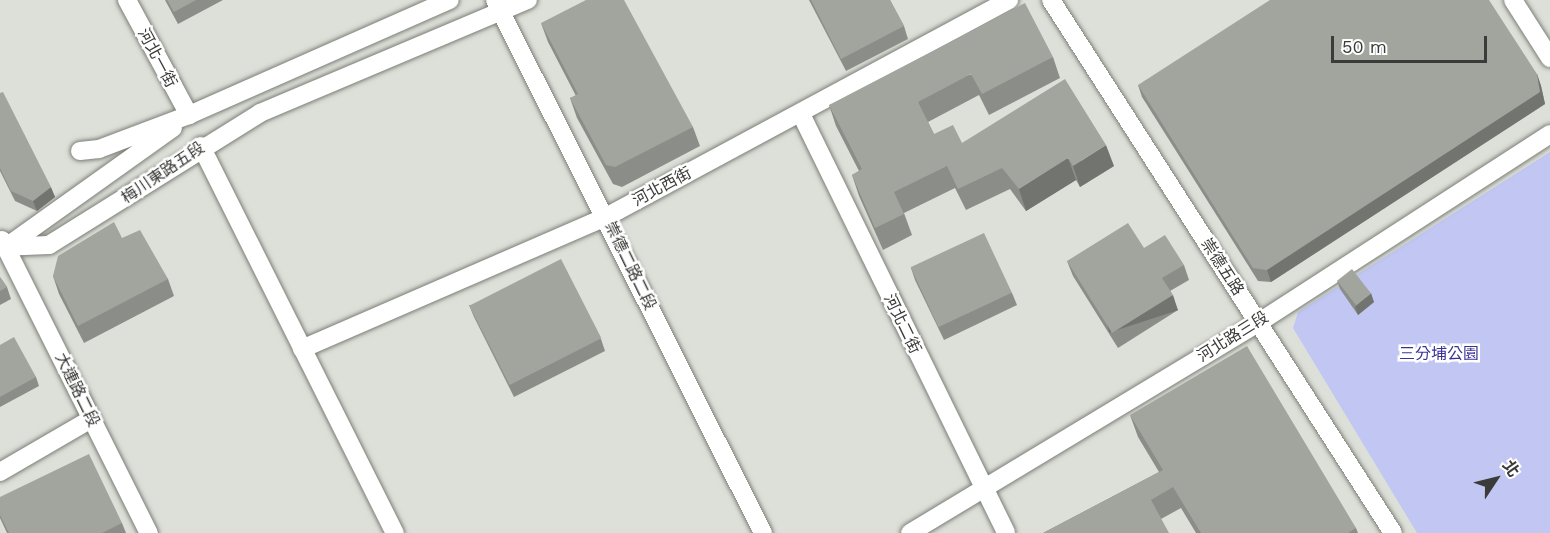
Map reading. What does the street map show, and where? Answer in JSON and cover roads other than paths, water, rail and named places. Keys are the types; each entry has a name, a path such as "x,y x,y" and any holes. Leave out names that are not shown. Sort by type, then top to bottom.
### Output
{"street":[{"name":"河北一街","path":"127,0 189,116"},
{"name":"梅川東路五段","path":"80,151 99,149 189,116 450,0"},
{"name":"梅川東路五段","path":"2,243 36,248 71,235 201,146 289,100 498,6 528,0"},
{"name":"河北西街","path":"302,350 606,217 1009,0"},
{"name":"崇德五路","path":"1051,0 1393,533"},
{"path":"1513,0 1550,58"},
{"name":"崇德二路二段","path":"498,6 763,533"},
{"name":"河北二街","path":"801,114 982,489 1006,533"},
{"name":"梅川東路五段","path":"2,243 189,116"},
{"name":"河北路三段","path":"910,533 1258,322 1550,134"},
{"path":"201,146 395,533"},
{"name":"大連路二段","path":"2,243 149,533"},
{"path":"0,472 92,419"}],"park label":[{"name":"三分埔公園","path":"1439,354"}]}
